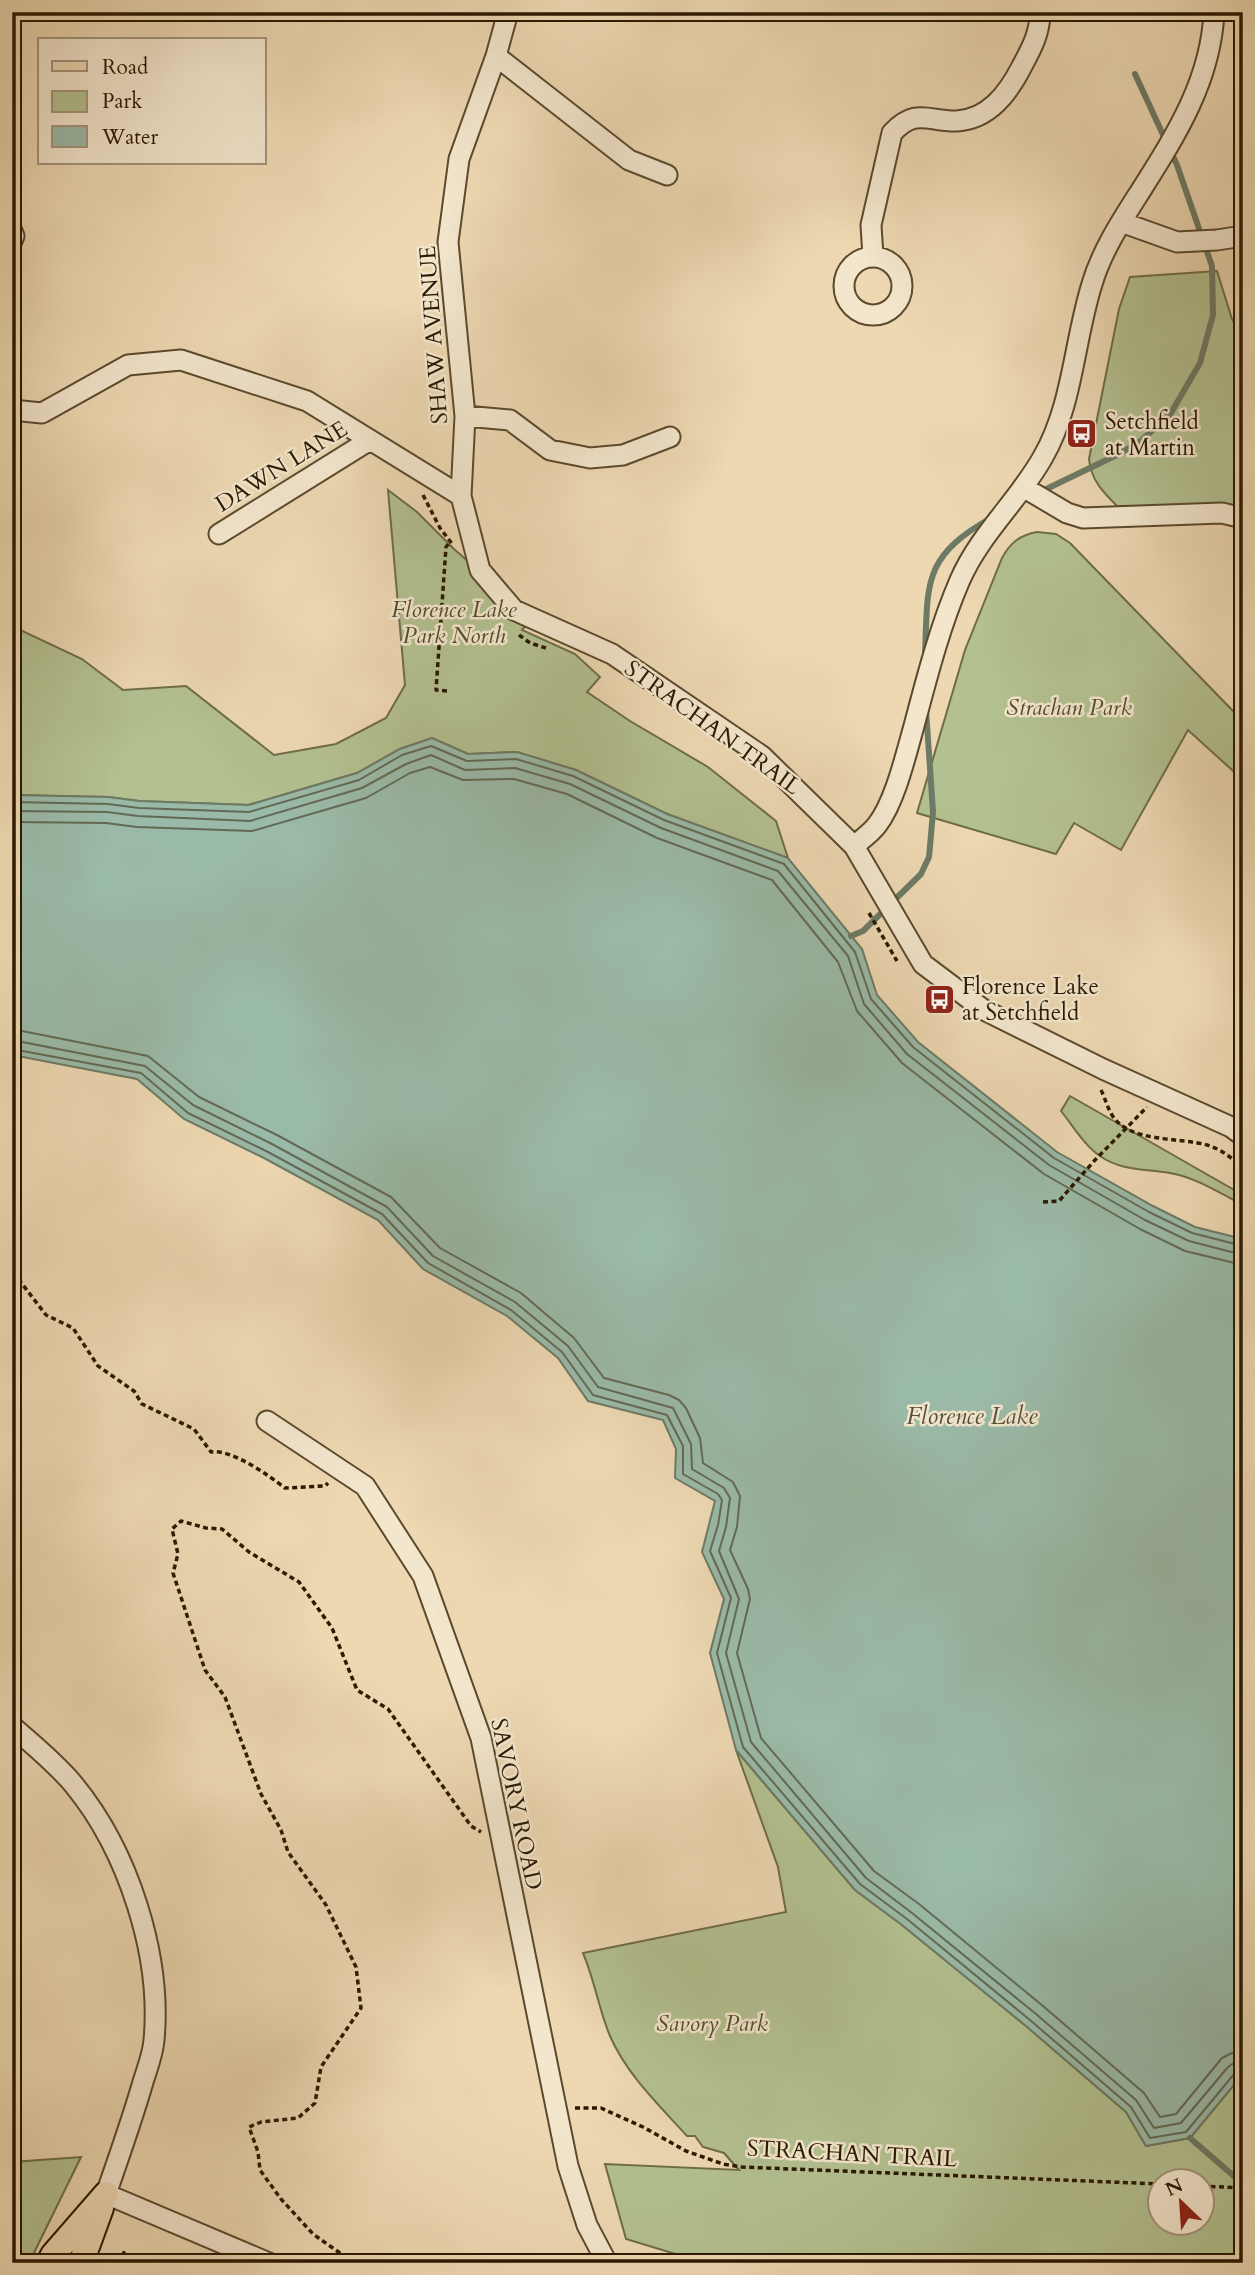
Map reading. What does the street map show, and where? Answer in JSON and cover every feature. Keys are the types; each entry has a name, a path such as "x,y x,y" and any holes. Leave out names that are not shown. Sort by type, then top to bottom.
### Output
{"main road":[{"path":"49,2263 106,2194"},
{"path":"81,2263 106,2194"}],"street":[{"name":"SHAW AVENUE","path":"508,12 496,56 459,159 448,242 466,416 461,496 480,570 514,610 612,654 762,756 854,846 923,964 984,1010 1156,1094 1231,1127 1243,1136"},
{"path":"873,256 871,225 892,133 910,119 921,116 957,121 981,113 1000,100 1012,87 1037,37 1040,12"},
{"path":"854,846 878,825 892,794 930,665 961,579 987,533 1043,458 1055,434 1092,284 1121,222 1167,149 1195,96 1207,60 1214,12"},
{"path":"496,56 629,160 667,175"},
{"path":"1121,222 1177,242 1242,238"},
{"path":"12,231 12,240"},
{"path":"12,410 42,413 128,365 181,360 307,401 461,496"},
{"path":"466,416 510,421 550,450 590,458 623,455 670,436"},
{"name":"DAWN LANE","path":"219,534 370,440"},
{"path":"1023,487 1067,513 1083,518 1222,513 1243,518"},
{"name":"SAVORY ROAD","path":"267,1421 365,1486 423,1576 481,1738 555,2108 578,2200 597,2248 607,2263"},
{"path":"12,1726 74,1785 92,1811 130,1883 145,1933 155,1987 154,2042 130,2128 106,2194 269,2263"}],"path":[{"path":"406,462 439,528 456,549"},
{"path":"447,691 436,690 446,547 450,542"},
{"path":"512,629 530,643 551,649"},
{"path":"867,909 900,966"},
{"path":"1095,1084 1101,1089 1111,1115 1127,1129 1161,1139 1211,1147 1234,1159 1243,1168"},
{"path":"1043,1202 1059,1201 1143,1112 1156,1094"},
{"path":"12,1274 46,1315 73,1328 98,1366 134,1391 142,1404 194,1429 211,1452 220,1451 266,1473 285,1488 325,1486 342,1471"},
{"path":"354,2263 313,2234 281,2199 260,2170 258,2152 249,2127 261,2122 298,2118 315,2103 321,2067 361,2008 356,1967 326,1905 288,1852 281,1830 261,1794 225,1697 205,1670 173,1573 178,1554 172,1529 181,1521 206,1528 222,1528 248,1552 299,1582 332,1628 357,1690 388,1709 471,1826 502,1845"},
{"name":"STRACHAN TRAIL","path":"555,2108 601,2108 686,2151 723,2164 742,2167 1146,2183"},
{"path":"1216,2187 1243,2188"},
{"path":"118,2263 125,2249"}],"green space":[{"path":"1217,271 1232,319 1243,336 1243,501 1235,506 1117,506 1095,479 1089,459 1119,309 1130,277"},
{"name":"Florence Lake Park North","path":"388,490 417,512 454,549 533,618 522,630 575,654 600,677 587,692 708,767 776,821 788,858 667,814 576,770 517,752 468,754 432,738 400,749 357,773 248,805 12,795 12,626 82,659 123,690 186,686 274,755 336,744 386,718 405,685"},
{"name":"Strachan Park","path":"1037,532 1056,534 1070,543 1233,711 1243,725 1243,780 1188,730 1121,850 1074,823 1056,854 917,813 965,650 1002,558 1016,540"},
{"path":"1070,1096 1243,1195 1243,1205 1187,1178 1128,1168 1100,1156 1084,1141 1061,1111"},
{"name":"Savory Park","path":"736,1750 855,1890 1026,2026 1126,2112 1146,2146 1190,2138 1243,2074 1243,2263 705,2263 626,2239 605,2164 739,2170 724,2153 703,2147 695,2136 687,2136 634,2077 610,2036 583,1953 786,1912 778,1867"},
{"path":"81,2157 29,2263 12,2263 12,2162"}],"water":[{"name":"Florence Lake","path":"432,738 468,754 517,752 576,770 667,814 788,858 862,949 877,995 918,1042 1057,1152 1195,1227 1243,1239 1243,2074 1190,2138 1146,2146 1126,2112 1026,2026 855,1890 736,1750 710,1653 724,1599 702,1552 715,1501 675,1478 676,1449 663,1420 588,1401 558,1358 507,1316 423,1269 378,1220 264,1158 184,1119 137,1079 12,1055 12,795 249,805 357,773 400,749"}],"waterway":[{"path":"1038,493 1121,453 1142,440 1171,413 1200,363 1213,315 1212,266 1177,165 1135,74"},
{"path":"925,654 927,608 933,574 952,546 991,518"},
{"path":"851,936 863,931 921,874 929,857 933,812 926,710"},
{"path":"1190,2138 1243,2184"}],"place":[{"name":"Setchfield at Martin","path":"1082,434"},
{"name":"Florence Lake at Setchfield","path":"939,999"}]}
